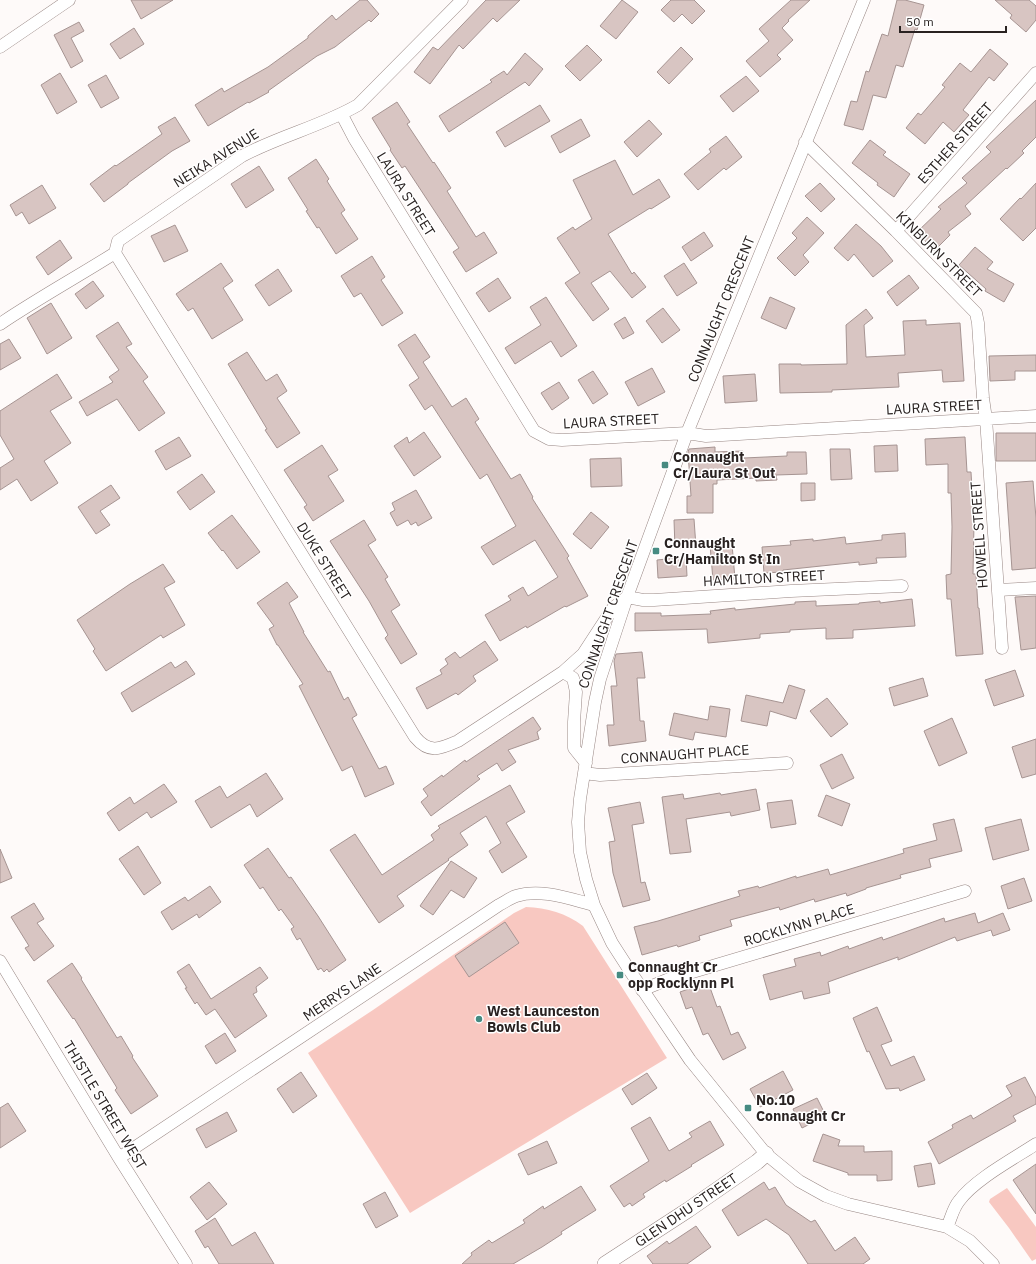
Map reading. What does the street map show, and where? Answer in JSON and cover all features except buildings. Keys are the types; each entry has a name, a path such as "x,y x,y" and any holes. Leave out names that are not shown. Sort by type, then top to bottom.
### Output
{"street":[{"path":"0,47 69,0"},
{"name":"NEIKA AVENUE","path":"0,324 38,298 115,253 118,241 242,156 262,145 342,115 358,105 462,0"},
{"name":"CONNAUGHT CRESCENT","path":"864,0 687,433 627,597 600,678 595,702 580,799 578,822 580,852 594,905 612,943 690,1060 766,1154 799,1181 826,1196 848,1204 947,1227 970,1241 993,1264"},
{"name":"ESTHER STREET","path":"896,231 1036,73"},
{"name":"LAURA STREET","path":"342,115 354,138 534,431 549,439 562,440 687,433 706,436 1036,416"},
{"name":"KINBURN STREET","path":"805,142 896,231 976,313 986,419"},
{"name":"DUKE STREET","path":"115,253 421,744 431,749 443,748 458,741 563,672 583,654 613,608 627,597"},
{"name":"HOWELL STREET","path":"986,419 1002,648"},
{"name":"HAMILTON STREET","path":"627,597 643,600 654,600 791,591 902,586"},
{"path":"998,590 1036,588"},
{"path":"563,672 573,678 576,692 574,748 585,768"},
{"name":"CONNAUGHT PLACE","path":"585,768 600,775 787,763"},
{"name":"ROCKLYNN PLACE","path":"642,990 669,979 965,891"},
{"name":"MERRYS LANE","path":"120,1158 515,896 528,893 543,893 594,905"},
{"name":"THISTLE STREET WEST","path":"0,961 186,1264"},
{"path":"947,1227 958,1202 967,1192 984,1178 1036,1144"},
{"name":"GLEN DHU STREET","path":"605,1264 688,1210 757,1162 766,1154"}],"shaded area":[{"path":"526,907 556,912 577,921 583,926 667,1058 410,1213 308,1053 514,913"},
{"path":"1007,1188 1036,1227 1036,1259 1032,1261 989,1202 990,1199"}],"place":[{"name":"Connaught Cr/Laura St Out","path":"665,465"},
{"name":"Connaught Cr/Hamilton St In","path":"656,551"},
{"name":"Connaught Cr opp Rocklynn Pl","path":"620,975"},
{"name":"West Launceston Bowls Club","path":"479,1019"},
{"name":"No.10 Connaught Cr","path":"748,1108"}]}
